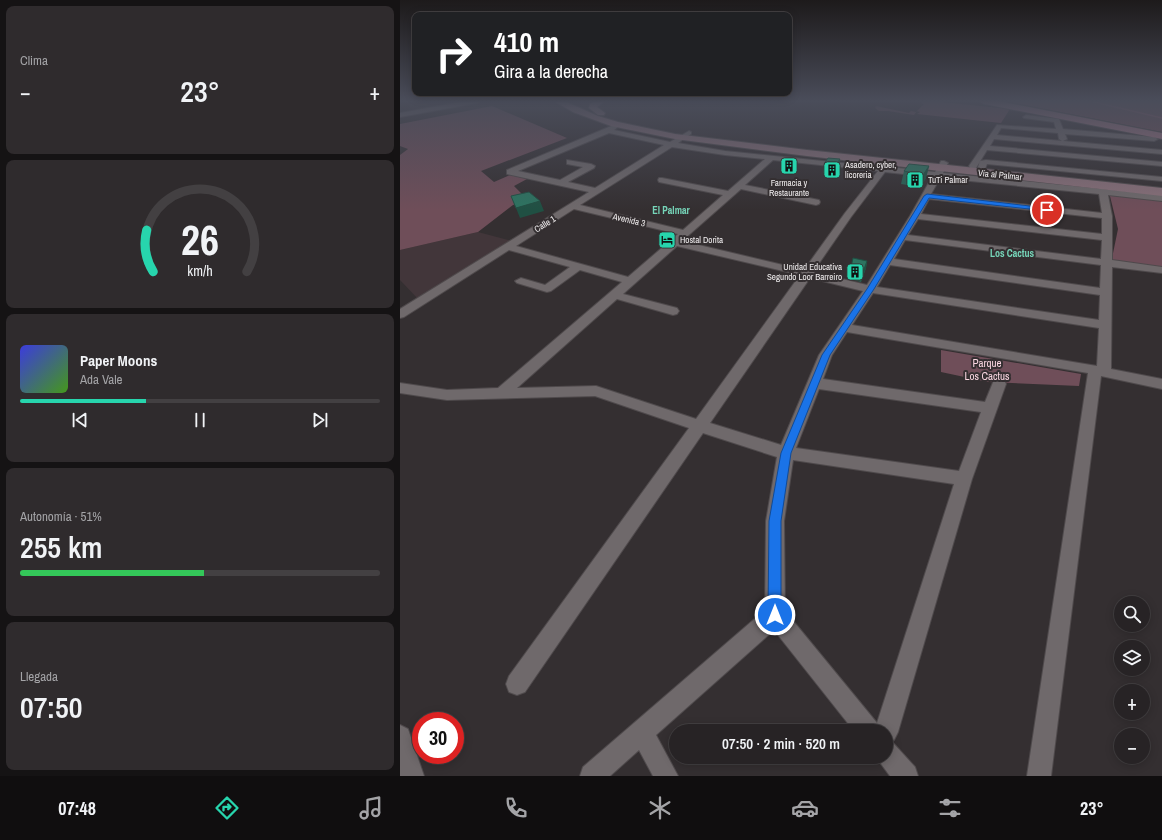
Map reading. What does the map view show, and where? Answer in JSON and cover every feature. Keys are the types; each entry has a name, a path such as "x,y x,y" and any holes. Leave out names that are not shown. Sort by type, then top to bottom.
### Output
{"main road":[{"name":"Vía al Palmar","path":"699,137 887,166 942,169 978,167 1162,185"},
{"name":"Vía al Palmar","path":"702,137 942,169 1162,192"}],"street":[{"path":"593,137 510,172 597,191"},
{"path":"636,137 670,145 771,158 887,166"},
{"name":"Calle 1","path":"400,314 682,137"},
{"path":"978,167 985,148 992,137"},
{"path":"994,137 1162,152"},
{"path":"1063,137 1075,171"},
{"path":"1135,137 1162,179"},
{"path":"985,148 1162,164"},
{"path":"501,394 771,158"},
{"path":"561,183 591,166 570,162"},
{"path":"978,167 986,162 1162,179"},
{"path":"517,684 848,215 887,166"},
{"path":"863,724 775,615 775,521 786,453 826,355 870,289 942,169 1103,192 1162,198"},
{"path":"662,180 730,194"},
{"path":"738,186 816,202"},
{"path":"1039,776 1106,325 1107,216 1103,192"},
{"path":"927,196 1107,216"},
{"name":"Avenida 3","path":"573,206 685,233"},
{"path":"915,216 1107,238"},
{"path":"902,237 1162,270"},
{"path":"675,242 870,289 1106,325"},
{"path":"508,247 631,281"},
{"path":"887,261 1106,292"},
{"path":"521,281 548,289 579,266"},
{"path":"615,295 673,311"},
{"path":"844,328 1099,371 1162,384"},
{"path":"814,383 990,408"},
{"path":"888,724 964,479 1000,384"},
{"path":"400,388 447,395 596,391 786,453 964,479"},
{"path":"592,776 775,615"},
{"path":"642,732 666,776"},
{"path":"400,737 412,776"},
{"path":"893,760 906,776"}],"shaded area":[{"path":"478,232 512,241 418,299 400,280 400,250"}],"green space":[{"path":"400,137 567,138 481,171 494,182 510,175 527,179 514,186 528,200 513,205 478,232 400,250 400,155 408,149 400,146"},
{"path":"1109,192 1162,194 1162,268 1111,263 1118,229"},
{"name":"Parque Los Cactus","path":"941,350 1081,374 1079,386 988,382 941,372"}],"building":[{"path":"828,158 840,159 835,166 824,164"},
{"path":"909,164 929,166 923,175 904,171"},
{"path":"529,192 540,201 516,208 511,196"},
{"path":"853,258 867,261 862,275 850,272"}],"place":[{"name":"Farmacia y Restaurante","path":"789,166"},
{"name":"Asadero, cyber, licoreria","path":"832,170"},
{"name":"TuTi Palmar","path":"915,180"},
{"name":"Hostal Dorita","path":"667,240"},
{"name":"Unidad Educativa Segundo Loor Barreiro","path":"855,272"}],"district":[{"name":"El Palmar","path":"671,210"},
{"name":"Los Cactus","path":"1012,253"}],"route":[{"path":"775,615 775,521 786,453 826,355 870,289 927,196 1047,210"}]}
